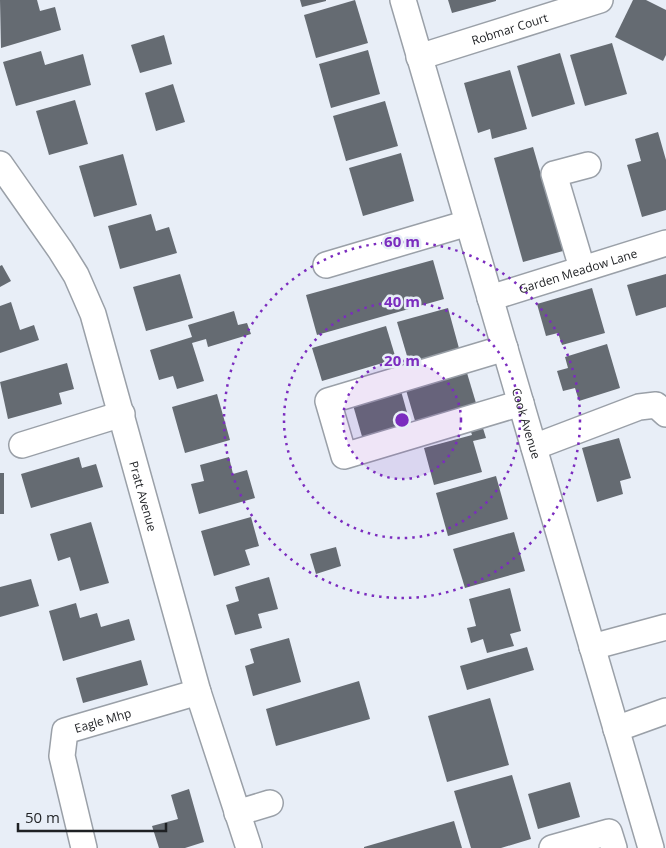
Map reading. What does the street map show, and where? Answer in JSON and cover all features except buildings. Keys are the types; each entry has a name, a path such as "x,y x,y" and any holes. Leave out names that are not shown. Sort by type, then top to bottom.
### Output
{"street":[{"name":"Cook Avenue","path":"402,0 648,837"},
{"name":"Robmar Court","path":"419,57 600,0"},
{"name":"Pratt Avenue","path":"0,164 76,275 93,314 198,692 249,848"},
{"path":"582,268 554,174 588,165"},
{"path":"326,265 468,223"},
{"name":"Garden Meadow Lane","path":"490,298 666,243"},
{"path":"505,348 328,401 344,456 521,404"},
{"path":"534,447 639,407 656,405 666,414"},
{"path":"22,445 122,414"},
{"path":"592,647 666,626"},
{"name":"Eagle Mhp","path":"84,848 62,756 65,731 198,692"},
{"path":"616,729 666,711"},
{"path":"237,813 270,803"},
{"path":"570,845 609,832 612,843 648,837"}]}
